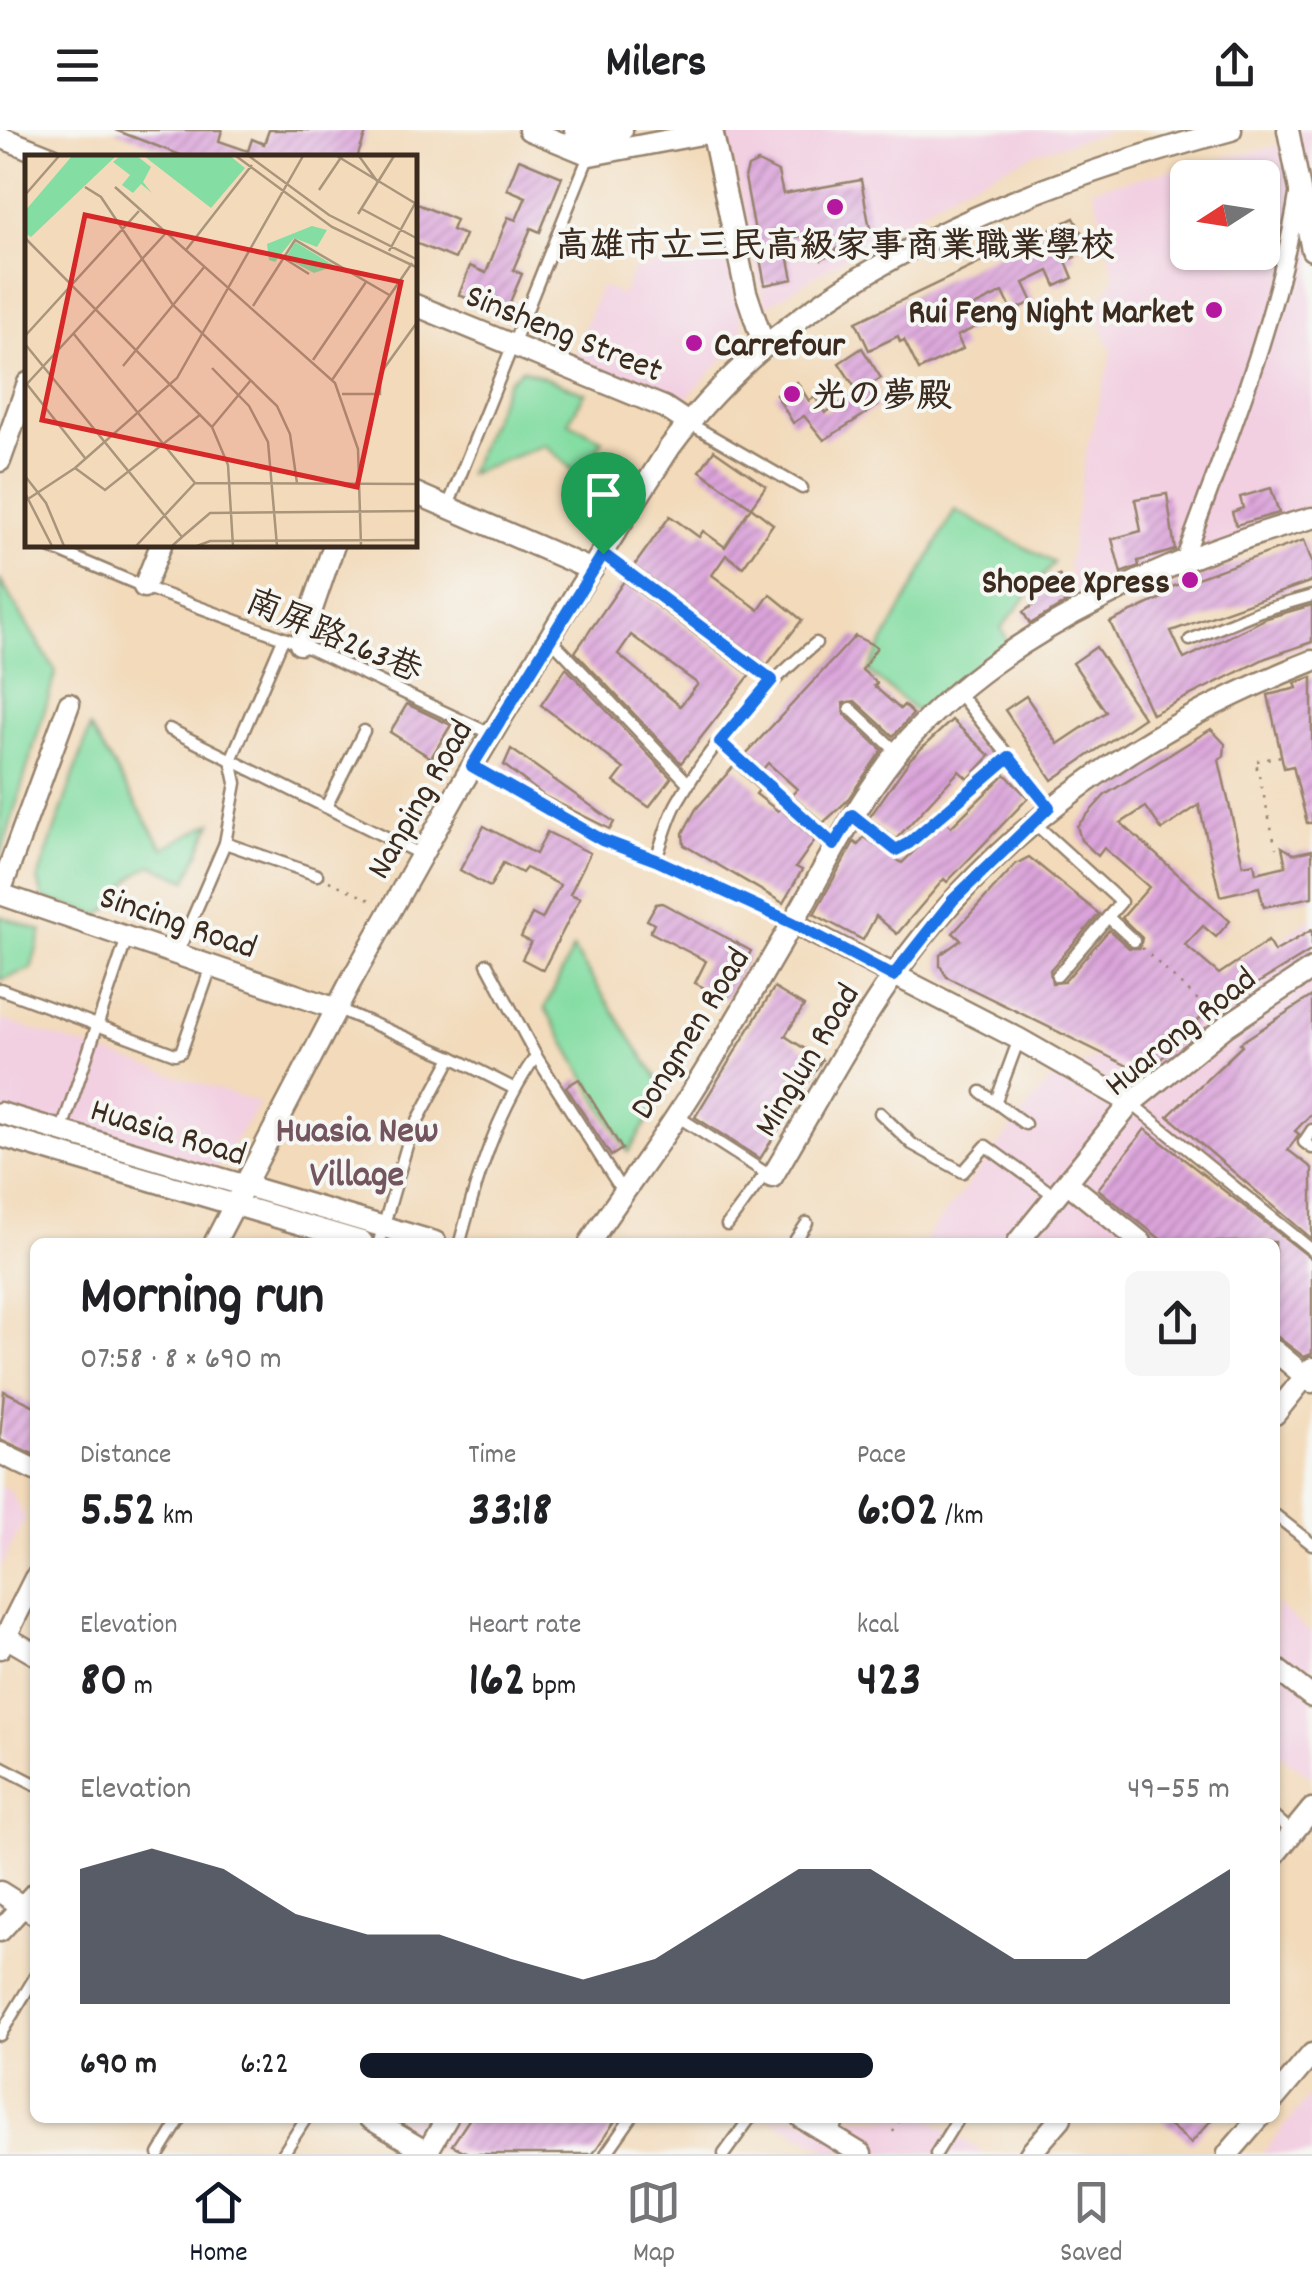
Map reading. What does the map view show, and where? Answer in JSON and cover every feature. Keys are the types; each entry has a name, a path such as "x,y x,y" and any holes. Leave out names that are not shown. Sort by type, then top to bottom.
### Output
{"street":[{"path":"528,130 585,141 712,131 746,292 764,346"},
{"path":"585,141 622,130"},
{"name":"Nanping Road","path":"217,1238 337,1009 472,766 688,423 764,346 821,303 933,237 1078,176 1231,130"},
{"path":"1288,130 1312,250"},
{"path":"0,137 45,155"},
{"path":"1182,565 1246,390 1290,241 1299,185"},
{"name":"Sinsheng Street","path":"418,305 664,406 688,423"},
{"path":"0,461 8,415 25,388"},
{"path":"418,494 597,562"},
{"name":"Dongmen Road","path":"593,1238 676,1116 793,923 852,815 898,753 957,692 1032,638 1182,565 1312,518"},
{"path":"144,587 159,548"},
{"path":"292,641 333,548"},
{"name":"Minglun Road","path":"769,1175 893,976 953,900 1040,814 1153,737 1238,690 1312,661"},
{"path":"0,893 69,704"},
{"name":"Sincing Road","path":"0,893 337,1009"},
{"path":"793,923 1019,1039 1131,1103"},
{"name":"Huarong Road","path":"1021,1238 1131,1103 1226,1026 1312,969"},
{"name":"Huasia Road","path":"0,1112 58,1142 236,1207 348,1238"},
{"name":"Huasia Road","path":"3,1143 58,1142 246,1187 381,1235"},
{"path":"1062,1190 1135,1238"},
{"path":"1280,1355 1310,1375 1280,1408"},
{"path":"0,1453 30,1468"},
{"path":"30,1588 3,1642 30,1652"},
{"path":"1280,1672 1312,1697"},
{"path":"1280,1848 1312,1808"},
{"path":"0,1892 30,1904"},
{"path":"0,1931 30,1905"},
{"path":"1280,2092 1312,2054"},
{"path":"377,2123 428,2154 444,2123"},
{"path":"1030,2154 1054,2123"},
{"path":"1228,2154 1255,2123"},
{"path":"835,2126 861,2154"}],"lane":[{"path":"448,506 585,141"},
{"path":"688,423 802,488"},
{"name":"南屏路263巷","path":"52,548 144,587 292,641 491,734"},
{"path":"597,562 772,680"},
{"path":"1190,640 1260,611 1312,596"},
{"path":"550,638 688,784"},
{"path":"177,954 225,843 236,783 231,760 292,641"},
{"path":"656,860 676,804 688,784 772,680 816,643"},
{"path":"957,692 1009,757 1040,814 1121,902 1057,976"},
{"path":"850,708 898,753"},
{"path":"169,729 423,855"},
{"path":"326,807 364,731"},
{"path":"720,742 834,845"},
{"path":"852,815 896,850 1009,757"},
{"path":"472,766 602,840 656,860 793,923"},
{"path":"225,843 316,875"},
{"path":"1108,917 1134,940"},
{"path":"58,1142 128,937"},
{"path":"486,964 536,1056 622,1192"},
{"path":"0,989 175,1054 181,1052 211,966"},
{"path":"337,1009 452,1057 513,1088"},
{"path":"996,1101 1019,1039"},
{"path":"461,1238 475,1187 513,1088 536,1056"},
{"path":"381,1235 410,1135 452,1057"},
{"path":"982,1092 1025,1124"},
{"path":"1131,1103 1312,1250"},
{"path":"880,1113 912,1144 963,1172 986,1146 1062,1190"},
{"name":"Minglun Road","path":"676,1116 769,1175"},
{"path":"1308,1145 1312,1130"},
{"path":"727,1226 769,1175"},
{"path":"797,1238 807,1224"},
{"path":"1280,1519 1312,1544"},
{"path":"0,1766 30,1781"},
{"path":"1280,1821 1292,1832"},
{"path":"0,2035 30,1985"},
{"path":"159,2154 178,2123"},
{"path":"283,2154 303,2123"},
{"path":"606,2154 628,2123"},
{"path":"724,2154 746,2123"},
{"path":"936,2154 955,2123"}],"path":[{"path":"1256,762 1281,756"},
{"path":"1257,769 1256,762 1276,848"},
{"path":"316,875 391,910"},
{"path":"1134,940 1226,1026"},
{"path":"894,2132 898,2123"}],"shaded area":[{"name":"高雄市立三民高級家事商業職業學校","path":"726,130 1115,130 1038,152 955,190 765,307"},
{"path":"1277,130 1312,130 1312,535 1307,522 1081,607 1068,567 1085,456 1112,352 1095,309 1115,276 1093,188 1170,171 1170,270 1280,270 1280,160 1217,160 1279,146"},
{"path":"727,251 743,326 741,341 685,399 572,363 600,286 622,295 634,269"},
{"path":"1312,917 1312,1061 1272,1078 1182,1157 1109,1238 926,1238 1047,1083 1161,1024"},
{"path":"0,1019 260,1103 197,1198 0,1144"},
{"path":"0,1486 10,1491 25,1518 0,1569"},
{"path":"1280,1607 1312,1634 1312,1778 1280,1755"},
{"path":"1312,2093 1312,2154 1262,2154"},
{"path":"394,2123 620,2123 598,2154 446,2154"},
{"path":"778,2123 938,2123 985,2154 835,2154"}],"green space":[{"path":"522,369 585,393 568,422 603,440 579,476 545,445 468,474 508,381"},
{"path":"955,510 1054,563 1001,628 1009,644 920,715 868,671"},
{"path":"0,580 56,672 0,859"},
{"path":"90,728 163,848 212,823 187,880 152,865 133,877 100,915 43,898 38,879"},
{"path":"0,916 42,931 31,969 0,980"},
{"path":"573,949 666,1092 628,1152 545,1008"}],"building":[{"path":"115,130 222,130 219,141 248,151 252,139 264,144 269,130 367,130 358,155 180,155"},
{"path":"519,159 562,177 540,232 531,228 513,270 522,274 505,314 459,295 470,266 486,273 508,217 516,220 526,197 507,189"},
{"path":"758,162 778,172 783,194 861,180 870,229 858,232 854,246 843,253 842,246 822,259 817,233 785,239 793,279 765,285 745,178 748,167"},
{"path":"418,204 456,220 452,230 465,235 455,259 418,244"},
{"path":"1074,218 1083,235 1077,238 1081,247 1070,246 1075,257 1066,261 1073,278 1056,286 1049,271 1024,283 1033,302 1012,311 1003,292 972,307 980,325 957,336 963,349 919,370 904,340 900,342 898,336 869,350 856,322"},
{"name":"光の夢殿","path":"862,348 881,378 873,383 878,391 871,396 878,406 824,440 804,416 793,423 776,395 797,382 809,401 815,397 825,413 858,392 839,363"},
{"path":"714,450 766,486 751,507 700,471"},
{"path":"1271,488 1279,513 1236,525 1232,512 1243,508 1240,497"},
{"path":"1167,494 1175,550 1138,561 1139,566 1121,573 1112,539 1141,531 1135,499"},
{"path":"751,507 773,524 743,567 726,555 712,575 759,610 770,594 802,620 767,665 634,566 670,516 699,537 703,531 725,547"},
{"path":"1304,540 1312,562 1312,581 1171,631 1184,659 1267,618 1312,605 1312,642 1266,658 1152,714 1110,622 1168,595 1166,589"},
{"path":"1059,575 1072,599 1030,624 1023,612 1035,604 1032,599 1042,593 1039,587"},
{"path":"624,581 750,675 681,763 575,652","holes":["631,635 698,684 680,706 618,654"]},
{"path":"855,636 877,647 862,670 900,709 904,705 913,714 893,736 855,701 843,703 844,714 882,750 846,802 823,823 792,795 797,789 768,763 763,769 746,754"},
{"path":"1096,647 1144,718 1052,780 1005,710 1026,696 1058,744 1106,712 1073,663"},
{"path":"566,668 671,778 649,807 614,782 624,769 541,705"},
{"path":"1312,677 1312,823 1307,823 1293,766 1284,768 1268,695 1297,688 1295,683"},
{"path":"407,704 451,725 431,758 390,732"},
{"path":"952,720 990,756 968,779 959,771 896,839 869,818 911,758"},
{"path":"1211,729 1225,744 1224,756 1219,760 1243,865 1254,863 1256,873 1286,866 1282,847 1294,854 1312,850 1312,897 1264,907 1259,887 1220,896 1199,805 1162,830 1146,807 1121,823 1230,921 1216,937 1203,926 1185,945 1219,974 1268,941 1274,952 1312,930 1312,950 1219,1007 1215,1003 1158,1062 1155,1059 1140,1072 947,977 940,966 940,955 961,940 953,933 1016,864 1029,857 1099,914 1050,970 1052,983 1064,982 1109,930 1129,948 1140,948 1142,938 1122,918 1149,887 1104,848 1098,856 1081,840 1077,826 1105,795"},
{"path":"511,749 614,822 610,829 544,796 504,765"},
{"path":"734,766 759,790 756,794 778,811 781,809 815,840 796,867 802,870 783,903 684,845 683,833 696,809"},
{"path":"1005,774 1028,798 947,882 944,879 897,934 876,916 863,940 814,914 854,842 858,845 864,837 902,863 945,821 951,827"},
{"path":"484,826 536,854 547,832 590,853 570,894 580,898 543,970 522,959 531,942 521,937 532,914 542,919 560,885 526,868 522,873 503,863 490,887 460,870"},
{"path":"662,903 751,951 726,999 695,983 706,961 650,932 654,924 647,920 656,904"},
{"path":"774,988 804,1006 785,1036 822,1060 760,1159 695,1117"},
{"path":"1312,996 1312,1113 1295,1131 1299,1134 1288,1150 1312,1168 1312,1239 1168,1116 1242,1046 1240,1043"},
{"path":"579,1079 622,1149 611,1156 566,1087"},
{"path":"1145,1129 1312,1259 1312,1354 1304,1357 1280,1339 1280,1238 1159,1238 1098,1189"},
{"path":"4,1391 30,1404 30,1453 0,1439"},
{"path":"467,2123 614,2123 593,2154 470,2154 452,2145"},
{"path":"1167,2123 1209,2123 1191,2143"}],"place":[{"name":"高雄市立三民高級家事商業職業學校","path":"835,207"},
{"name":"Rui Feng Night Market","path":"1214,310"},
{"name":"Carrefour","path":"694,343"},
{"name":"光の夢殿","path":"792,394"},
{"name":"Shopee Xpress","path":"1190,580"}],"district":[{"name":"Huasia New Village","path":"357,1150"}],"route":[{"path":"603,554 772,680 720,742 834,845 852,815 896,850 1009,757 1049,807 953,900 893,976 793,923 656,860 602,840 546,810 472,766 603,554"}]}
